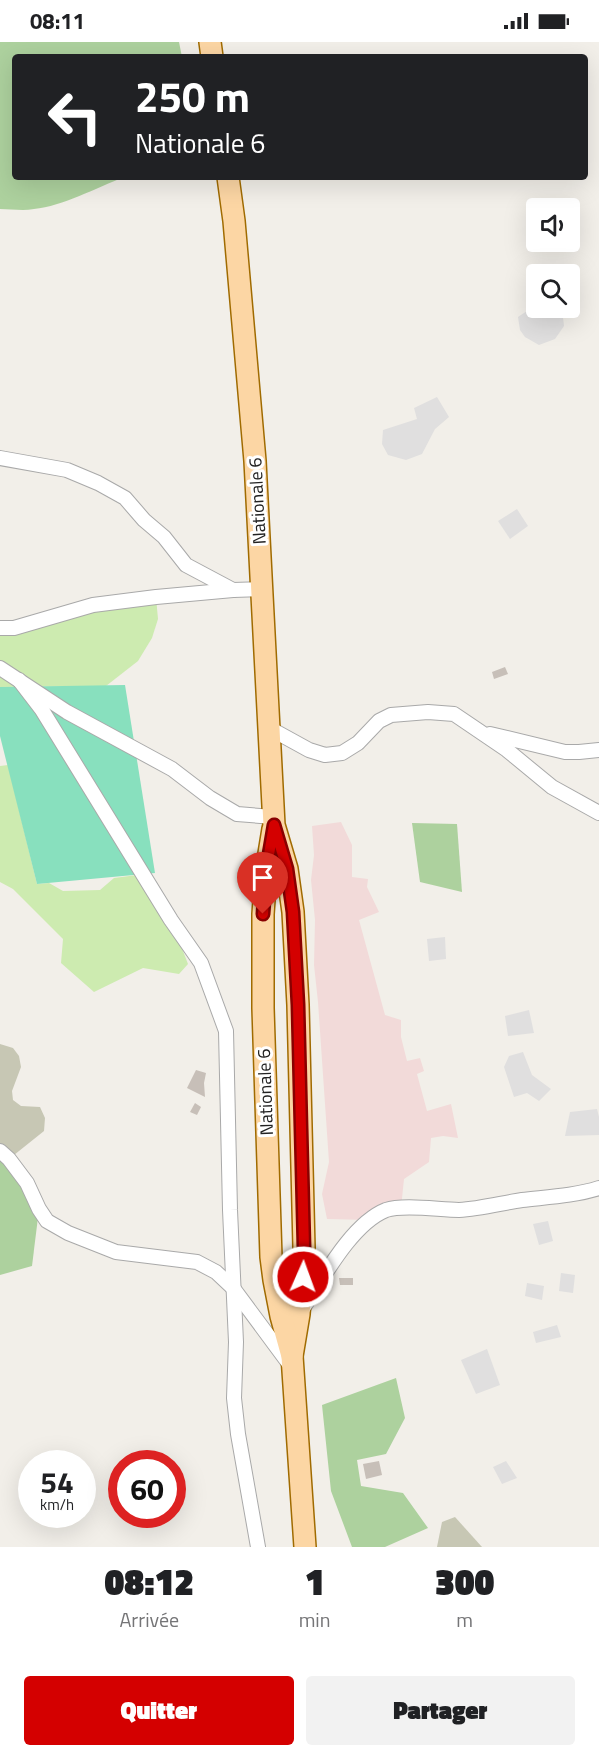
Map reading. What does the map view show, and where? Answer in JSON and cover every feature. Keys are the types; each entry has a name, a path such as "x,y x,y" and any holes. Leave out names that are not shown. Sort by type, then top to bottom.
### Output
{"main road":[{"name":"Nationale 6","path":"228,180 255,461 274,821 266,872 263,914 263,1008 272,1268 292,1363 304,1547"},
{"name":"Nationale 6","path":"274,821 289,880 298,1005 304,1248 299,1314 292,1363"}],"street":[{"path":"0,458 67,470 125,498 144,520 164,537 186,565 233,590"},
{"path":"0,628 14,628 93,605 233,590 262,590"},
{"path":"0,668 67,712 172,769 210,798 237,814 274,821"},
{"path":"19,680 42,710 171,921 201,963 226,1031 236,1342 234,1398 258,1547"},
{"path":"269,728 309,750 325,755 342,753 357,743 378,721 391,715 428,712 454,714 507,750 552,787 599,813"},
{"path":"480,731 565,752 599,750"},
{"path":"0,1151 27,1183 47,1221 68,1233 116,1252 197,1262 216,1272 233,1288 292,1363"},
{"path":"299,1314 348,1240 372,1219 387,1210 401,1208 461,1210 583,1193 599,1188"}],"shaded area":[{"path":"526,312 526,318 563,318 564,326 555,339 539,345 525,337 520,330 518,317"},
{"path":"437,397 449,417 435,429 422,454 406,460 388,455 382,444 383,430 417,419 414,408"},
{"path":"517,509 528,526 510,539 498,521"},
{"path":"341,822 352,845 352,877 368,879 367,887 379,912 359,920 385,1015 401,1020 401,1037 407,1061 420,1058 424,1071 417,1074 427,1111 451,1104 458,1138 443,1136 431,1138 429,1162 404,1179 401,1208 370,1220 327,1219 322,1194 329,1162 314,965 312,826"},
{"path":"445,937 446,959 429,961 427,939"},
{"path":"529,1010 534,1033 508,1036 505,1016"},
{"path":"0,1044 13,1048 19,1056 21,1067 12,1091 13,1100 21,1106 40,1107 45,1118 44,1131 9,1159 0,1151"},
{"path":"523,1052 532,1075 551,1089 539,1101 527,1093 514,1097 504,1067 509,1056"},
{"path":"597,1109 599,1135 565,1136 570,1112"},
{"path":"548,1221 553,1241 539,1245 533,1224"},
{"path":"561,1273 575,1275 573,1293 559,1291"},
{"path":"527,1283 544,1286 542,1300 525,1296"},
{"path":"557,1325 561,1337 536,1343 533,1332"},
{"path":"487,1349 500,1385 476,1394 461,1360"},
{"path":"506,1461 517,1478 502,1484 493,1467"},
{"path":"455,1517 482,1547 437,1547 442,1522"}],"green space":[{"path":"0,42 179,42 181,54 12,54 12,180 117,180 45,207 26,210 0,209"},
{"path":"156,597 158,619 152,638 138,661 106,686 0,687 0,628"},
{"path":"125,685 155,873 37,884 0,736 0,687"},
{"path":"8,765 37,884 49,883 63,891 100,890 114,878 137,875 171,920 188,964 179,974 143,968 94,992 61,963 63,939 13,889 0,882 0,766"},
{"path":"412,823 457,824 462,892 420,882"},
{"path":"0,1151 39,1209 32,1266 0,1275"},
{"path":"396,1378 405,1418 386,1454 357,1460 361,1486 403,1493 428,1528 385,1547 352,1547 331,1491 322,1405"}],"building":[{"path":"505,667 508,674 494,679 492,672"},
{"path":"196,1070 206,1073 205,1097 187,1088"},
{"path":"195,1103 201,1107 197,1115 190,1112"},
{"path":"339,1278 353,1278 353,1285 340,1285"},
{"path":"379,1461 382,1475 366,1479 363,1464"}],"route":[{"path":"263,914 266,872 274,825 287,869 293,912 298,1005 303,1277"}]}
